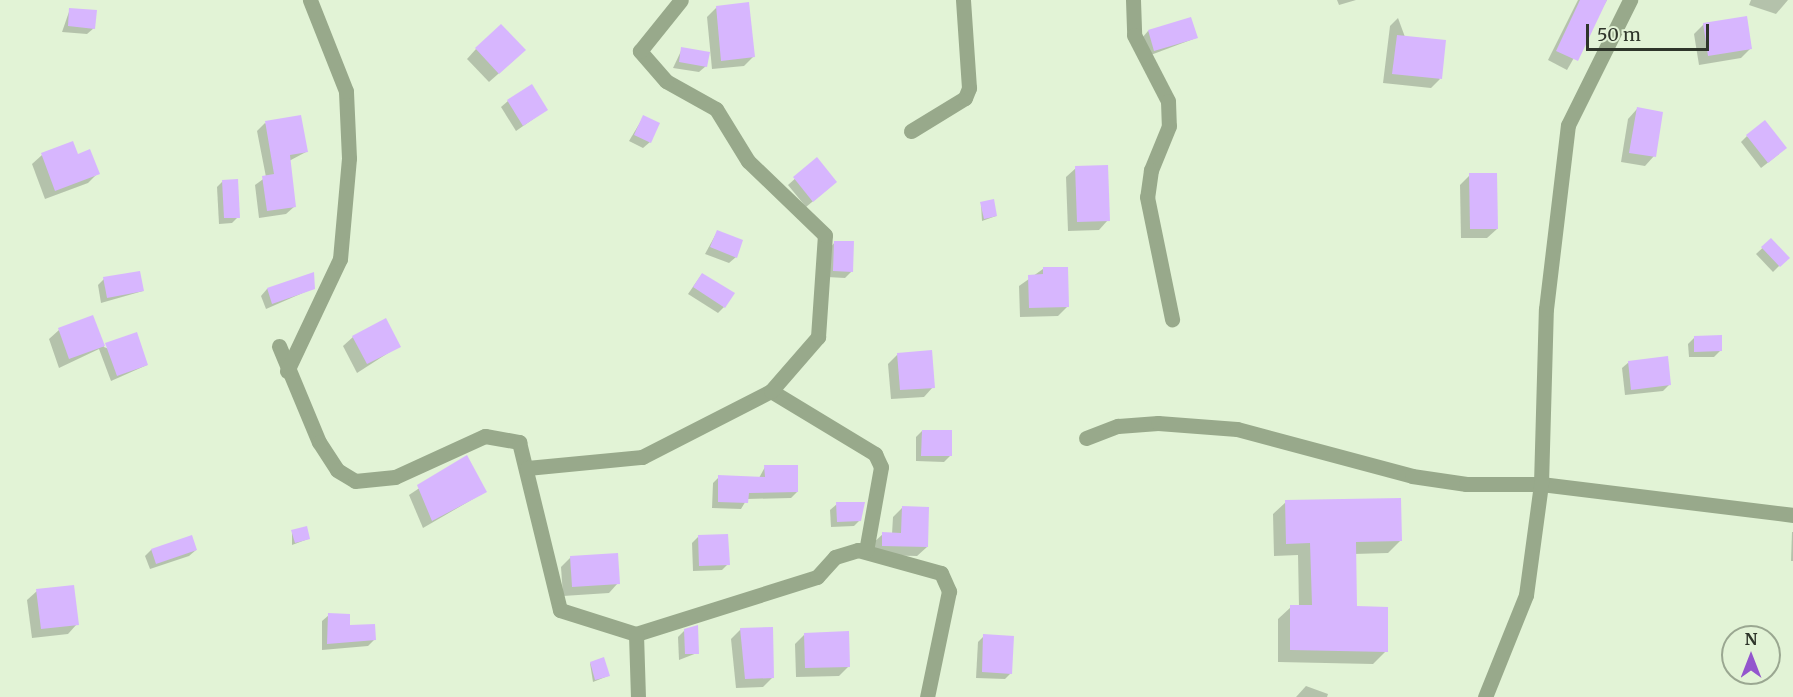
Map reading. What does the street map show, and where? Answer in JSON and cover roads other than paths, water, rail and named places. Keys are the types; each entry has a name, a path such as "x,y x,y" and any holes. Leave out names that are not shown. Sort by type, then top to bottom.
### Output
{"street":[{"path":"287,371 340,259 349,159 346,91 310,0"},
{"path":"527,468 642,457 771,391 818,337 825,235 748,161 716,109 666,81 640,51 681,0"},
{"path":"911,131 965,98 969,88 963,0"},
{"path":"1133,0 1134,35 1168,101 1169,126 1147,197 1172,319"},
{"path":"1485,697 1526,595 1541,484 1546,309 1568,125 1630,0"},
{"path":"279,346 287,371 318,442 337,470 355,482 395,477 485,436 519,442 560,610 636,634 818,577 835,557 866,551 941,573 949,591 927,697"},
{"path":"771,391 875,454 881,467 866,551"},
{"path":"1086,438 1118,426 1158,423 1237,429 1412,476 1541,484 1793,515"},
{"path":"636,634 638,697"}]}
